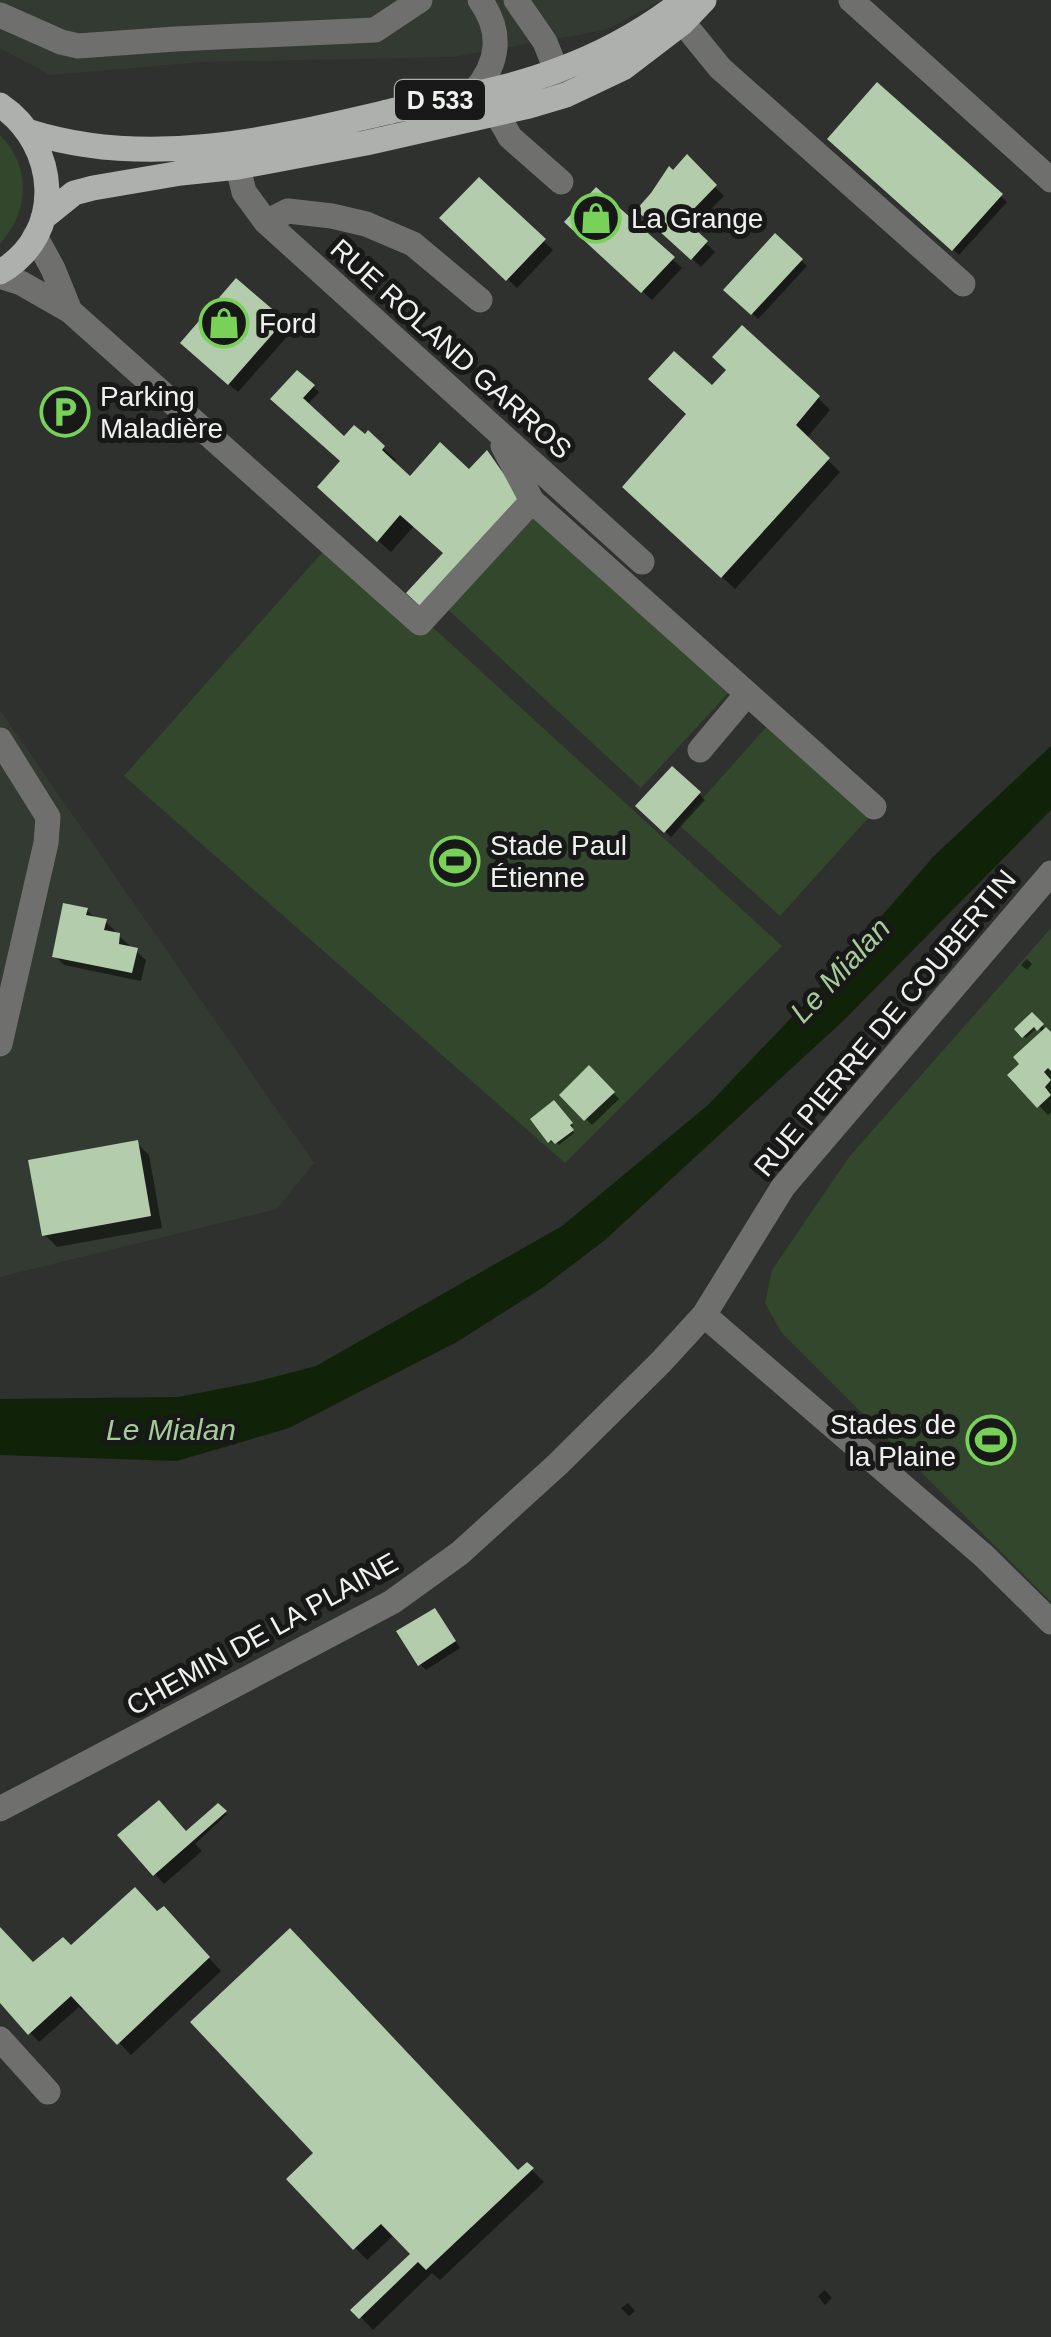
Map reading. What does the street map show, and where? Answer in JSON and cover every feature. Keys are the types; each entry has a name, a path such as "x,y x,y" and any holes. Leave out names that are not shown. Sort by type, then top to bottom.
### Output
{"main road":[{"name":"D 533","path":"39,227 74,194 92,188 238,167 497,114 562,83 594,54 704,0"},
{"name":"D 533","path":"30,132 59,141 125,150 228,144 321,128 517,83 562,83"},
{"path":"0,105 30,132 46,173 47,196 39,227 23,253 0,274"}],"street":[{"path":"0,15 78,46 374,30 420,0"},
{"path":"474,92 487,77 494,52 495,32 489,12 480,0"},
{"path":"516,0 544,42 562,83"},
{"path":"850,0 1051,180"},
{"path":"680,11 720,68 964,284"},
{"path":"497,114 510,137 560,182"},
{"name":"RUE ROLAND GARROS","path":"238,167 244,192 266,222 642,562"},
{"path":"266,222 288,211 366,224 413,244 480,300"},
{"path":"39,227 70,311"},
{"path":"0,274 22,282 70,311 420,623 532,500"},
{"path":"493,429 532,500 874,807"},
{"path":"700,750 746,694"},
{"path":"0,740 48,817 46,844 0,1044"},
{"name":"RUE PIERRE DE COUBERTIN","path":"704,1315 783,1186 1051,873"},
{"path":"704,1315 984,1556 1051,1622"},
{"name":"CHEMIN DE LA PLAINE","path":"0,1809 392,1602 460,1553 558,1464 704,1315"},
{"path":"0,2040 48,2092"}],"shaded area":[{"path":"0,0 662,0 606,30 453,57 202,62 50,75 0,48"},
{"path":"0,135 18,161 23,190 17,218 0,244"},
{"path":"534,510 731,690 641,788 445,607"},
{"name":"Stade Paul Étienne","path":"335,538 782,946 565,1163 124,776"},
{"path":"0,710 314,1163 277,1209 0,1277"},
{"path":"768,725 870,816 780,916 679,825"},
{"path":"1051,928 1051,1602 781,1332 765,1303 772,1270 849,1157"}],"water":[{"name":"Le Mialan","path":"1051,746 1051,810 843,1021 605,1240 542,1288 457,1342 289,1428 177,1461 0,1455 0,1399 178,1397 316,1366 562,1226 708,1105 812,996 934,856"}],"building":[{"path":"877,82 1003,194 952,251 827,139"},
{"path":"687,154 717,185 684,219 708,241 691,260 636,210 669,166 673,170"},
{"path":"479,177 546,239 506,281 439,218"},
{"path":"596,187 675,257 641,293 564,222"},
{"path":"775,233 803,259 751,315 723,290"},
{"path":"236,278 285,320 228,385 180,343"},
{"path":"742,325 820,396 796,425 830,458 721,578 622,487 686,414 648,379 674,351 712,385 726,370 712,357"},
{"path":"297,370 315,385 303,398 344,436 354,425 365,434 368,430 385,446 382,450 410,476 440,442 469,469 487,450 520,497 422,608 406,593 443,553 400,515 377,542 317,487 340,461 270,399"},
{"path":"672,766 701,792 664,833 635,806"},
{"path":"63,903 88,908 86,915 107,919 104,930 120,933 119,944 138,948 132,973 52,957"},
{"path":"1032,1012 1044,1024 1022,1038 1014,1029"},
{"path":"1046,1027 1051,1032 1051,1071 1048,1068 1044,1072 1051,1080 1045,1087 1051,1095 1037,1108 1007,1075 1019,1064 1013,1057"},
{"path":"589,1065 615,1092 584,1121 559,1095"},
{"path":"554,1100 573,1123 570,1125 574,1130 555,1144 551,1140 548,1143 530,1119"},
{"path":"138,1140 151,1216 42,1236 28,1160"},
{"path":"435,1608 456,1641 418,1666 396,1631"},
{"path":"159,1800 186,1831 218,1803 227,1811 153,1876 117,1835"},
{"path":"135,1887 157,1911 164,1906 210,1957 117,2045 71,1996 28,2035 0,2003 0,1927 33,1962 63,1937 71,1945"},
{"path":"290,1928 518,2170 527,2162 534,2168 426,2270 418,2262 359,2319 350,2310 410,2254 381,2224 353,2250 286,2179 313,2153 190,2022"}],"place":[{"name":"La Grange","path":"596,218"},
{"name":"Ford","path":"224,323"},
{"name":"Parking Maladière","path":"65,412"},
{"name":"Stade Paul Étienne","path":"455,861"},
{"name":"Stades de la Plaine","path":"991,1440"}]}
